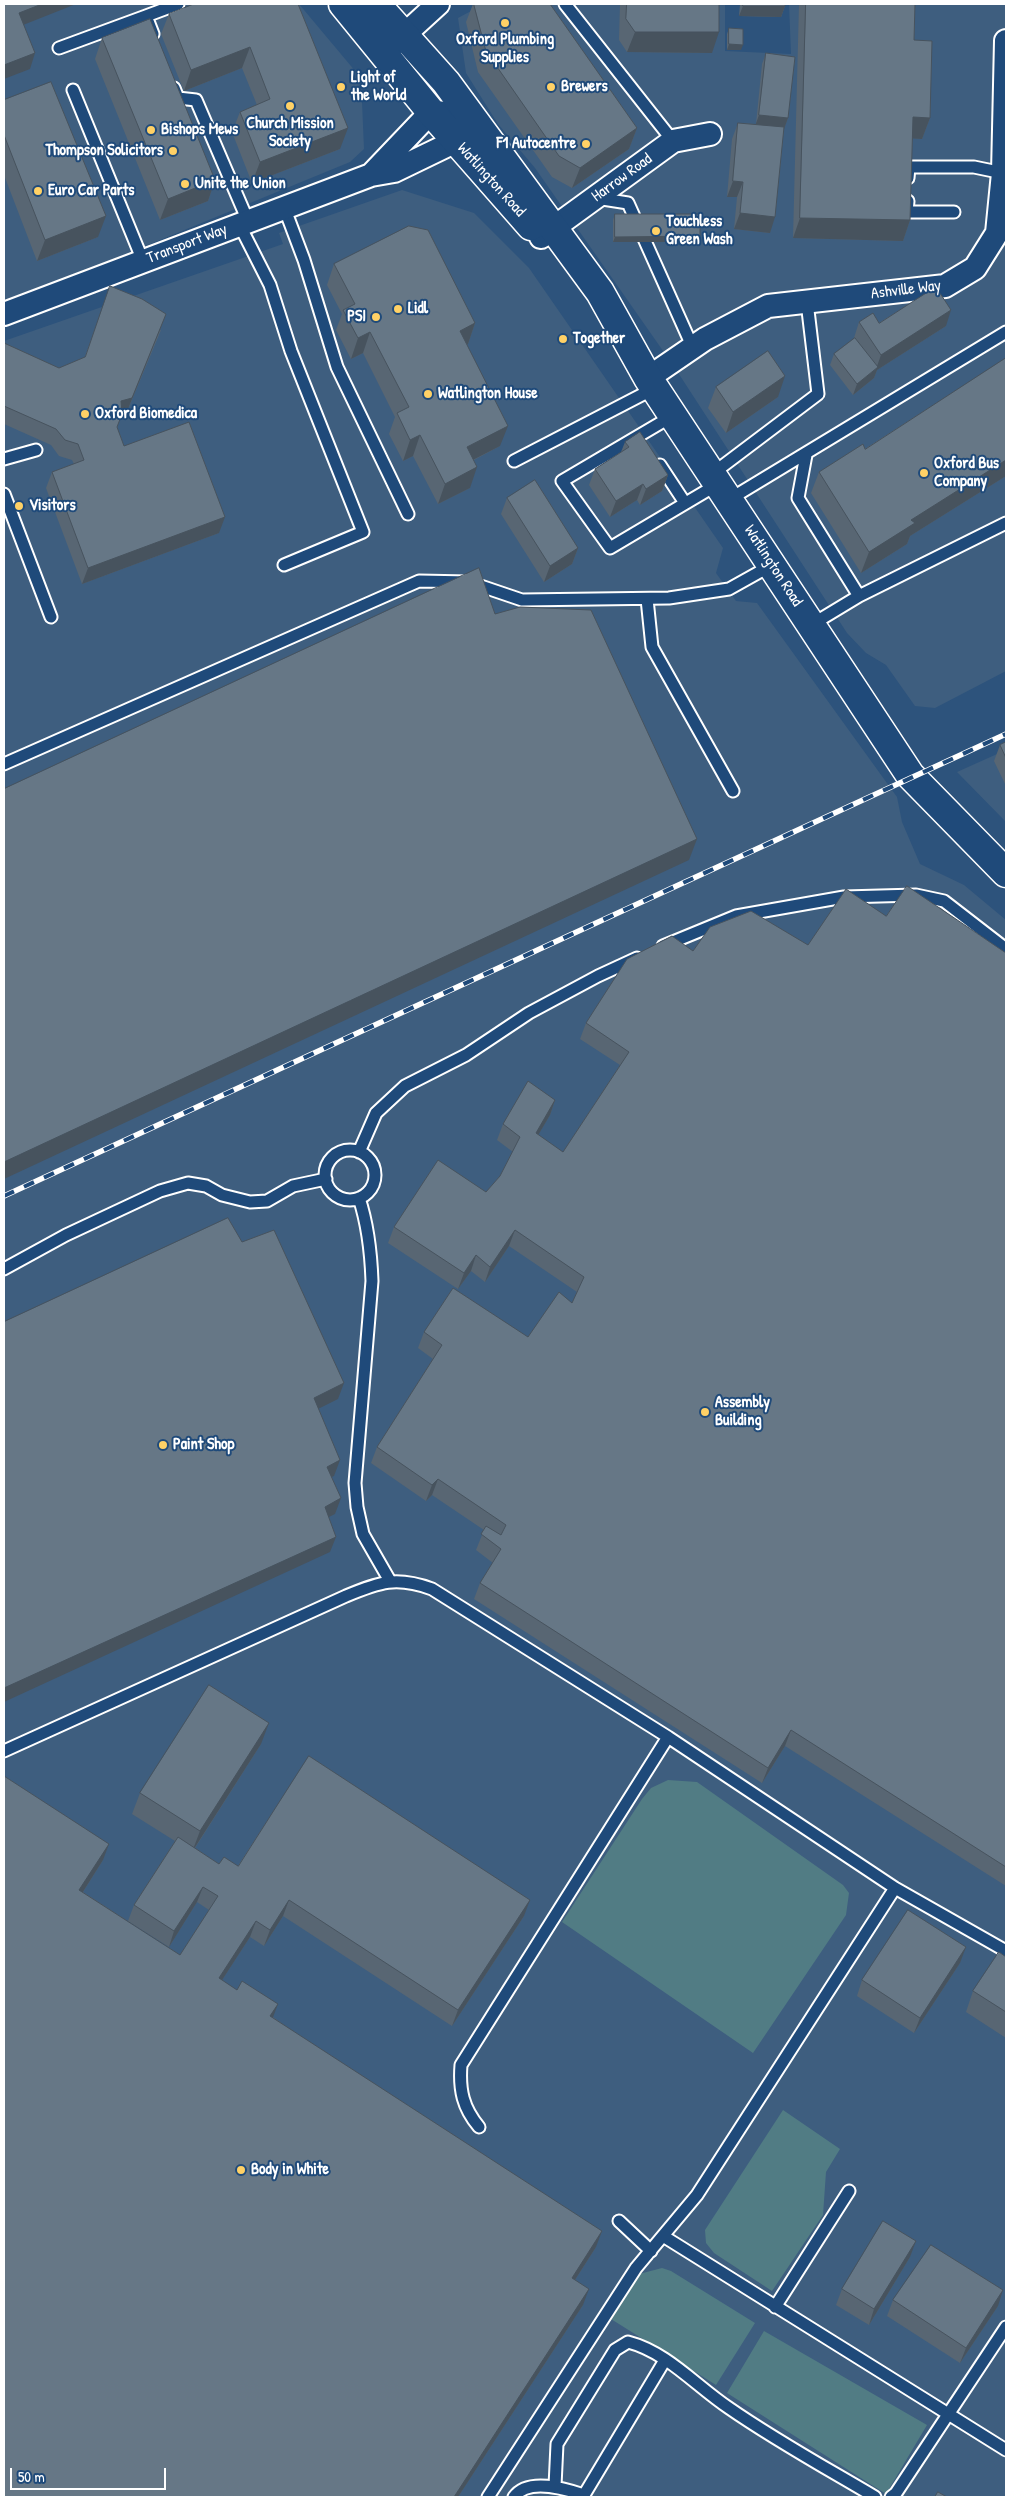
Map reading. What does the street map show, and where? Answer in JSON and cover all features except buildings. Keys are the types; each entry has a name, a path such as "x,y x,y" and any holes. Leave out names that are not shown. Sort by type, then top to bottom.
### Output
{"main road":[{"name":"Watlington Road","path":"343,4 456,141 547,233"},
{"name":"Watlington Road","path":"376,4 446,82 469,113 547,233 674,415 910,775 1006,873"}],"street":[{"path":"384,53 438,4"},
{"name":"Ashville Way","path":"647,375 768,306 945,286 975,268 997,233 1003,173 1006,41"},
{"path":"431,112 469,113 456,141"},
{"name":"Transport Way","path":"370,175 431,112"},
{"name":"Harrow Road","path":"547,233 673,141 710,134"},
{"name":"Transport Way","path":"5,310 143,261 370,175 394,171 456,141"}],"lane":[{"path":"59,48 178,4"},
{"path":"565,4 673,141"},
{"path":"146,16 156,43"},
{"path":"170,80 178,98 196,100 270,285 291,351 363,532 284,565"},
{"path":"73,90 143,261"},
{"path":"954,212 907,212 909,167 974,167 1003,173"},
{"path":"596,198 628,204 693,348"},
{"path":"284,207 304,260 337,367 408,514"},
{"path":"720,486 818,394 807,302"},
{"path":"674,415 642,438 562,481 610,548 685,503 720,486 806,455 1006,332"},
{"path":"514,461 647,375"},
{"path":"4,459 36,450"},
{"path":"806,455 798,498 859,596"},
{"path":"655,457 685,503"},
{"path":"4,494 51,617"},
{"path":"811,624 859,596 1006,523"},
{"path":"4,764 419,581 469,582 522,600 647,599 669,598 729,589 772,565"},
{"path":"647,599 652,647 733,791"},
{"path":"359,1152 376,1113 405,1086 466,1055 529,1013 598,976 685,936 736,916 844,897 916,895 944,901 1006,949"},
{"path":"346,1151 359,1152 370,1161 375,1176 370,1190 359,1198 344,1200 328,1186 326,1179 327,1166 335,1156 346,1151"},
{"path":"4,1269 66,1235 169,1188 188,1183 206,1186 222,1195 250,1202 267,1201 293,1186 326,1179"},
{"path":"359,1198 365,1216 371,1254 372,1281 357,1463 356,1507 363,1534 390,1581"},
{"path":"4,1751 346,1596 390,1581 414,1582 432,1589 668,1737 894,1888 1006,1950"},
{"path":"479,2127 467,2113 461,2095 461,2066 668,1737"},
{"path":"488,2497 636,2268 697,2195 894,1888"},
{"path":"775,2307 850,2191"},
{"path":"618,2221 651,2250"},
{"path":"663,2236 1006,2450"},
{"path":"890,2497 896,2493 1006,2327"},
{"path":"555,2486 557,2444 615,2350 628,2342 642,2346 665,2360 728,2408 875,2497"},
{"path":"514,2497 534,2487 555,2486 584,2495 665,2360"}],"shaded area":[{"path":"4,4 299,4 361,78 364,149 350,162 4,304"},
{"path":"484,4 725,4 725,51 791,54 789,4 1006,4 1006,671 935,708 915,706 886,665 866,653 847,633 675,368 535,168 498,124 466,73 458,18"},
{"path":"402,190 474,213 529,268 723,548 716,573 736,601 757,603 897,797 902,822 920,864 964,885 1006,920 1006,2497 4,2497 4,341 283,244 279,233"},
{"path":"1006,750 1006,822 957,772"}],"green space":[{"path":"668,1780 697,1782 843,1885 849,1893 846,1915 753,2053 562,1922 642,1799 651,1788"},
{"path":"783,2110 840,2149 826,2172 823,2215 772,2291 714,2253 706,2243 705,2230"},
{"path":"662,2268 671,2271 755,2323 716,2385 611,2319 639,2274"},
{"path":"764,2331 927,2425 886,2494 727,2393"}],"railway":[{"path":"4,1196 1006,734"}],"place":[{"name":"Oxford Plumbing Supplies","path":"505,23"},
{"name":"Light of the World","path":"341,87"},
{"name":"Brewers","path":"551,87"},
{"name":"Church Mission Society","path":"290,106"},
{"name":"Bishops Mews","path":"151,130"},
{"name":"F1 Autocentre","path":"586,144"},
{"name":"Thompson Solicitors","path":"173,151"},
{"name":"Unite the Union","path":"185,184"},
{"name":"Euro Car Parts","path":"38,191"},
{"name":"Touchless Green Wash","path":"656,231"},
{"name":"Lidl","path":"398,309"},
{"name":"PSI","path":"376,317"},
{"name":"Together","path":"563,339"},
{"name":"Watlington House","path":"428,394"},
{"name":"Oxford Biomedica","path":"85,414"},
{"name":"Oxford Bus Company","path":"924,473"},
{"name":"Visitors","path":"19,506"},
{"name":"Assembly Building","path":"705,1412"},
{"name":"Paint Shop","path":"163,1445"},
{"name":"Body in White","path":"241,2170"}]}
